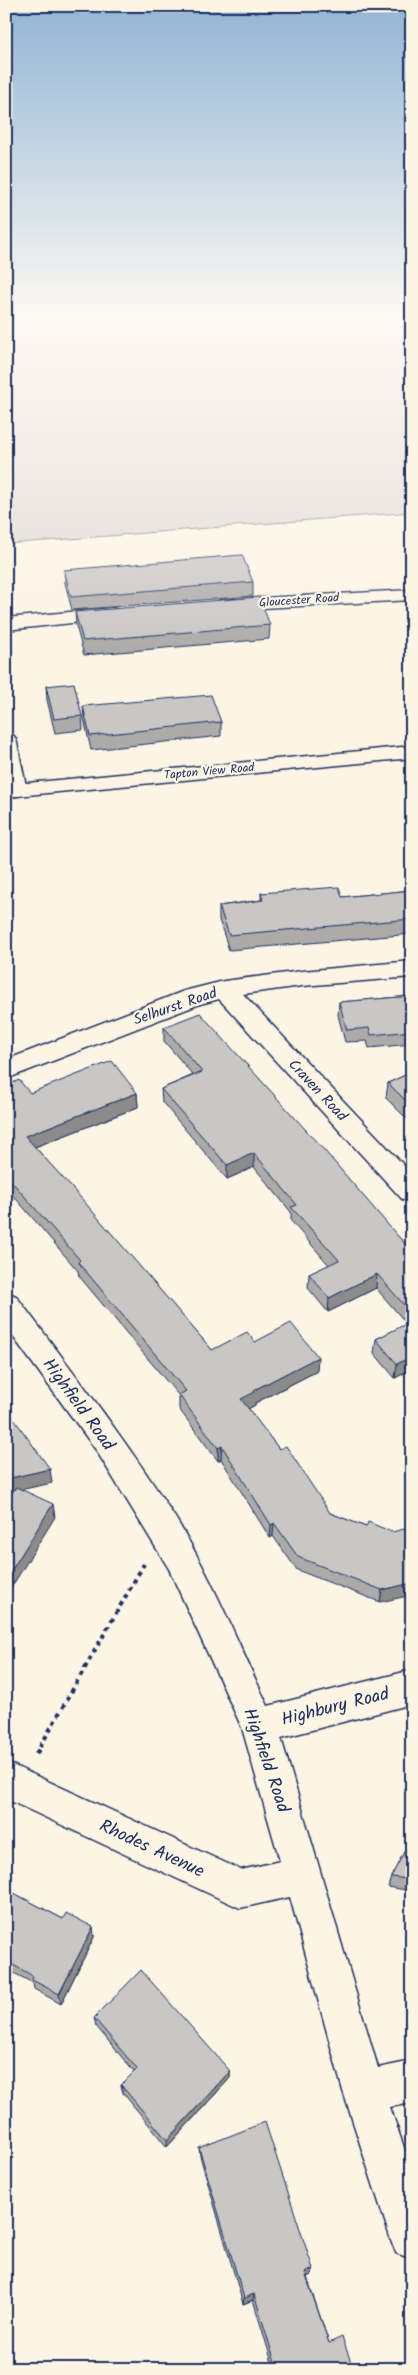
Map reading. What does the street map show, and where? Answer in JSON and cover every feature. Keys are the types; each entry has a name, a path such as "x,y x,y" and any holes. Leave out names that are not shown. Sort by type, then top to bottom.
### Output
{"street":[{"name":"Gloucester Road","path":"203,607 412,595"},
{"path":"6,624 134,613"},
{"path":"6,739 11,790"},
{"name":"Tapton View Road","path":"11,790 412,752"},
{"name":"Selhurst Road","path":"6,1070 193,997 224,989 267,982 412,969"},
{"name":"Craven Road","path":"224,989 412,1192"},
{"name":"Highfield Road","path":"6,1304 107,1441 164,1529 181,1559 259,1726 364,2091 412,2237"},
{"name":"Highbury Road","path":"259,1726 412,1686"},
{"name":"Rhodes Avenue","path":"12,1782 240,1889 303,1875"},
{"path":"364,2091 412,2082"}],"path":[{"path":"12,1782 164,1529"}],"shaded area":[{"path":"6,432 412,432 412,512 6,544"}],"building":[{"path":"242,555 253,582 71,597 64,570"},
{"path":"259,597 270,625 83,641 75,612"},
{"path":"74,683 82,716 54,719 46,686"},
{"path":"211,695 221,722 90,736 83,706"},
{"path":"339,887 342,897 412,890 412,919 229,935 219,906 263,900 261,893"},
{"path":"412,996 412,1031 371,1035 369,1028 347,1030 339,1002"},
{"path":"200,1013 412,1251 412,1314 377,1274 329,1298 309,1274 339,1260 291,1207 297,1205 254,1153 227,1165 161,1089 202,1072 164,1027"},
{"path":"112,1061 137,1093 25,1136 212,1350 247,1332 255,1342 291,1323 318,1357 254,1390 255,1392 241,1399 279,1449 286,1446 330,1513 366,1527 368,1522 392,1532 412,1527 412,1583 382,1590 298,1557 274,1523 271,1525 222,1446 218,1448 179,1395 186,1391 78,1262 80,1260 6,1175 6,1086 19,1080 30,1093"},
{"path":"412,1072 412,1107 388,1083"},
{"path":"412,1321 412,1356 397,1364 376,1339"},
{"path":"6,1408 50,1469 6,1479"},
{"path":"16,1487 53,1504 6,1579 6,1502"},
{"path":"412,1837 412,1888 409,1879 391,1877"},
{"path":"6,1889 63,1919 66,1913 93,1927 59,1994 32,1980 33,1976 6,1961"},
{"path":"141,1970 230,2071 167,2140 121,2085 137,2069 94,2018"},
{"path":"265,2122 313,2269 305,2273 329,2343 342,2337 352,2365 347,2367 348,2369 277,2369 254,2294 244,2298 199,2148"}]}
